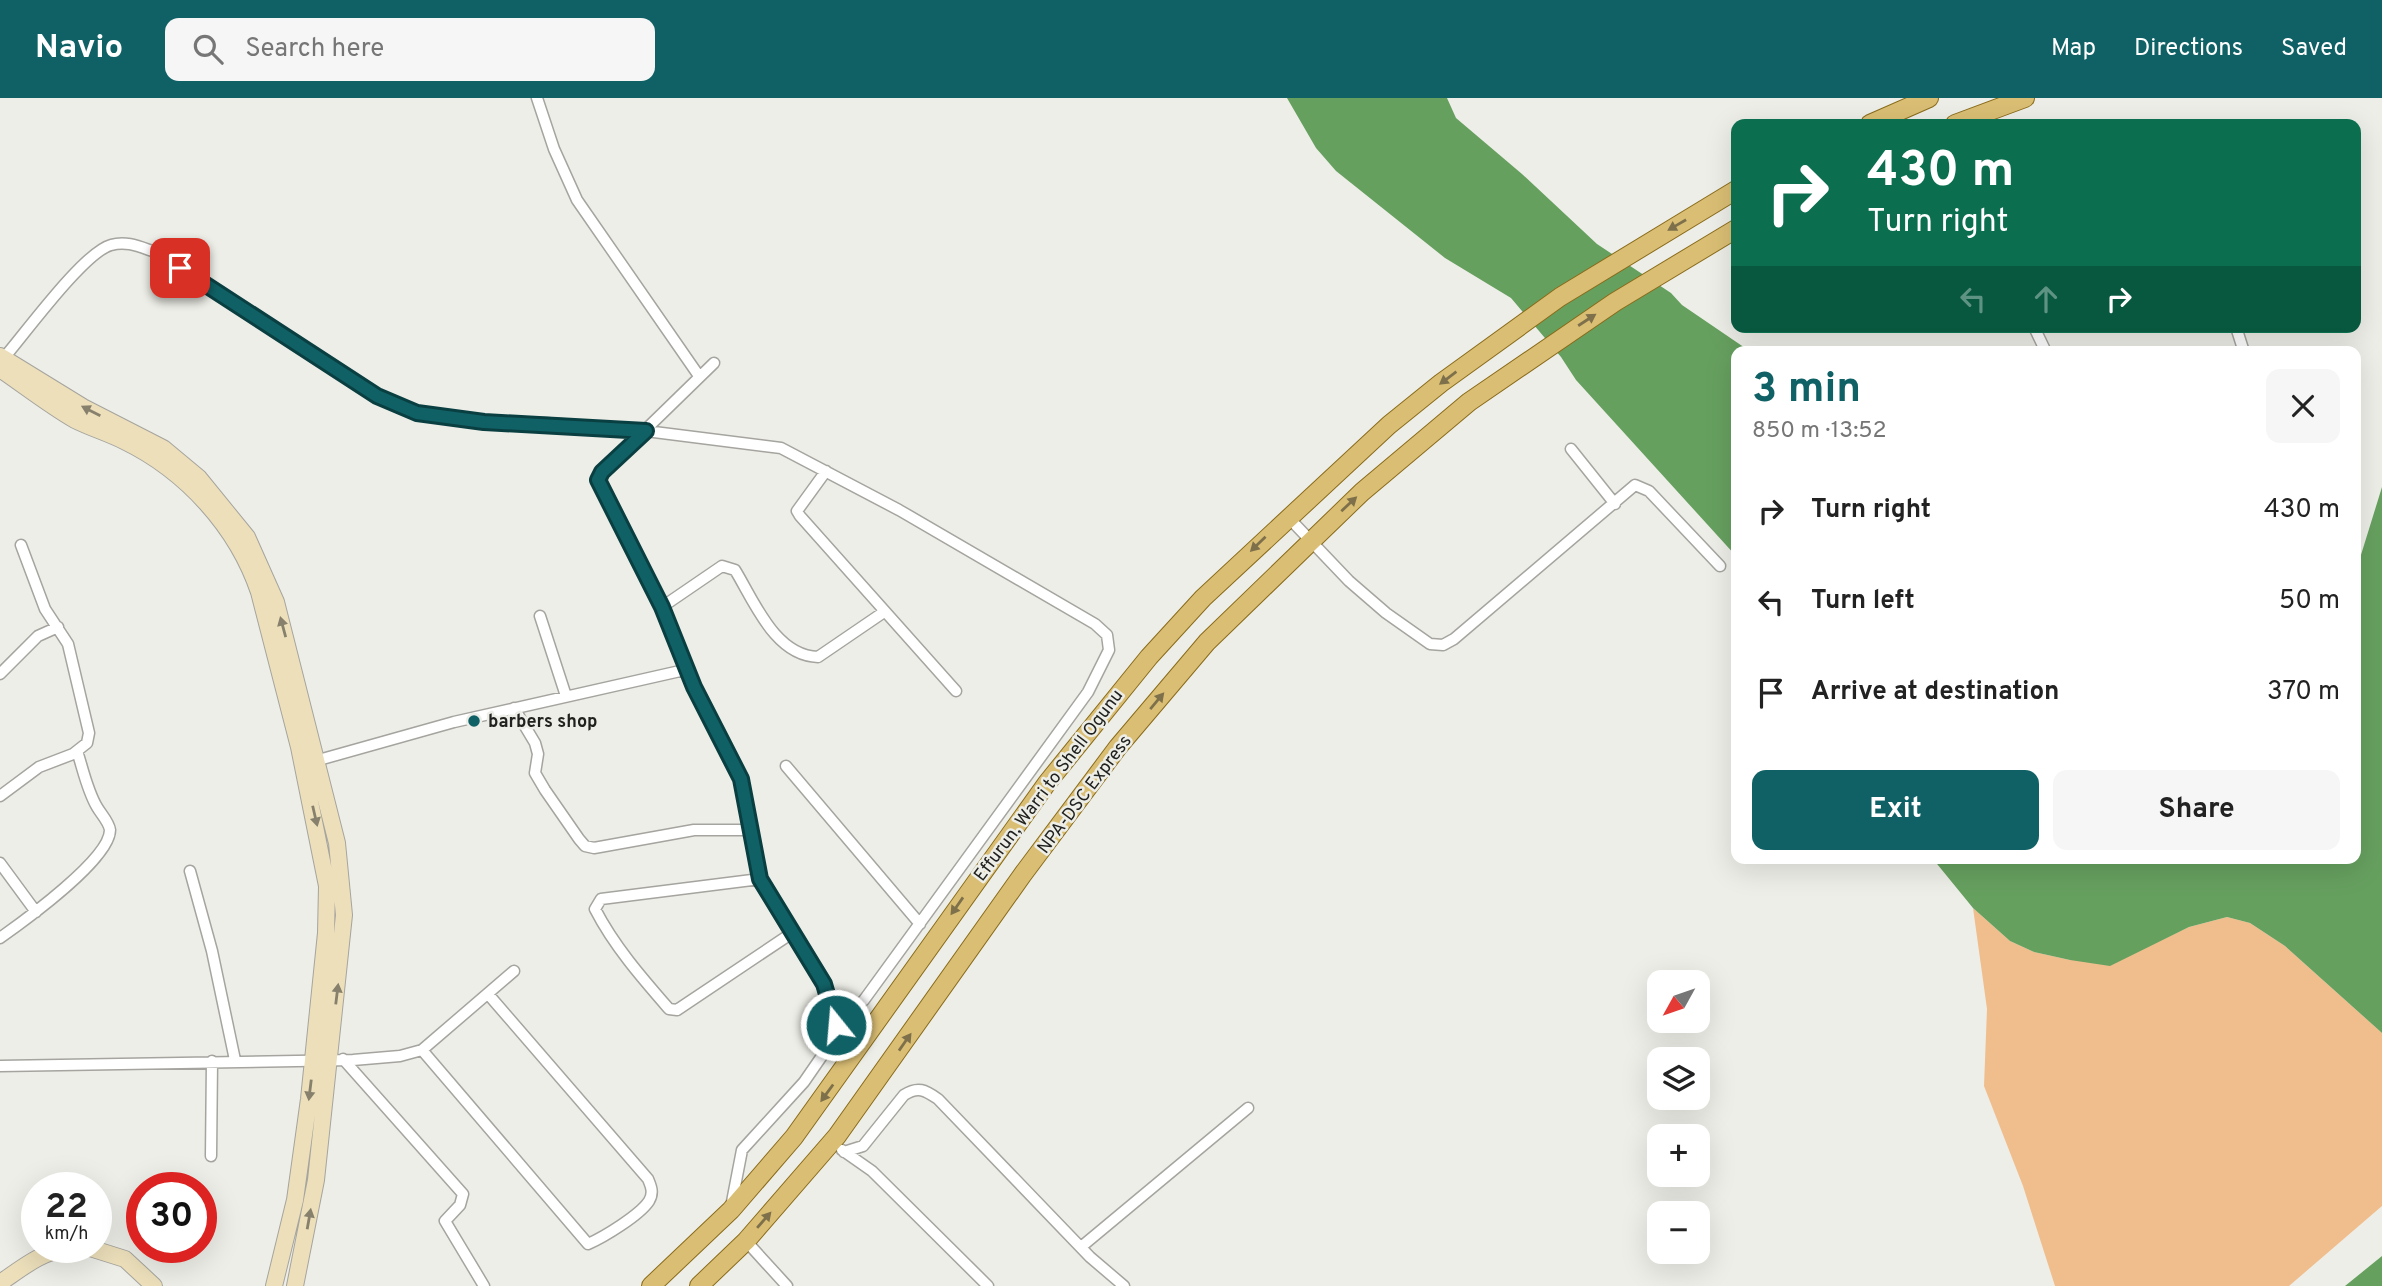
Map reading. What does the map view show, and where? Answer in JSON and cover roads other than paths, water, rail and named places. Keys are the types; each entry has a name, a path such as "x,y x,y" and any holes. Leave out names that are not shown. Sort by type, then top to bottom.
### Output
{"main road":[{"path":"1881,119 1929,98"},
{"path":"1968,119 2025,98"},
{"name":"Effurun, Warri to Shell Ogunu","path":"651,1286 731,1210 794,1137 986,866 1100,715 1203,598 1389,425 1503,338 1617,260 1731,193"},
{"name":"NPA-DSC Express","path":"699,1286 837,1148 1023,874 1118,747 1208,642 1310,540 1421,440 1469,402 1566,334 1731,232"},
{"path":"1,361 163,448 200,478 234,519 259,558 276,602 337,843 344,891 342,952 314,1191 295,1286"},
{"path":"1,361 77,420 148,454 188,484 219,518 253,573 293,721 318,831 327,886 329,1059 274,1286"},
{"path":"112,1255 125,1259 154,1286"},
{"path":"2,1285 31,1263"}],"street":[{"path":"537,98 554,149 577,200 699,376"},
{"path":"1,361 90,257 108,245 127,242 158,253 377,396 417,413 484,422 646,431 781,448 899,510 1095,624 1107,635 1109,650 1088,692 864,1000 836,1025 824,1053 804,1082 742,1150 731,1210"},
{"path":"715,363 602,472 598,480 662,607 694,687 741,779 760,879 824,984 836,1025"},
{"path":"1571,449 1615,504"},
{"path":"826,471 797,511 956,691"},
{"path":"1288,517 1349,581 1386,613 1430,644 1443,645 1635,485 1643,487 1720,566"},
{"path":"0,796 39,767 77,751 87,743 89,733 68,644 45,608 21,545"},
{"path":"662,607 722,566 728,565 735,569 770,627 784,643 807,657 818,657 884,612"},
{"path":"540,616 566,696"},
{"path":"0,674 38,636 58,627"},
{"path":"315,761 454,722 689,669"},
{"path":"514,708 538,754 535,773 555,807 584,846 594,848 694,830 750,830"},
{"path":"0,938 36,912 93,862 109,835 110,827 96,805 77,751"},
{"path":"786,766 920,924"},
{"path":"0,863 36,912"},
{"path":"190,871 212,951 235,1060"},
{"path":"760,879 601,899 594,909 610,936 650,988 669,1009 677,1010 792,933"},
{"path":"0,1066 400,1056 422,1050 514,971"},
{"path":"422,1050 588,1244 603,1238 649,1200 652,1189 648,1179 488,994"},
{"path":"329,1059 463,1195 460,1205 445,1221 484,1286"},
{"path":"211,1156 212,1061"},
{"path":"837,1148 863,1146 904,1095 913,1089 922,1089 938,1098 1081,1247 1124,1286"},
{"path":"1081,1247 1248,1108"},
{"path":"837,1148 872,1171 988,1286"},
{"path":"746,1241 787,1286"}],"place":[{"name":"barbers shop","path":"474,721"}]}
